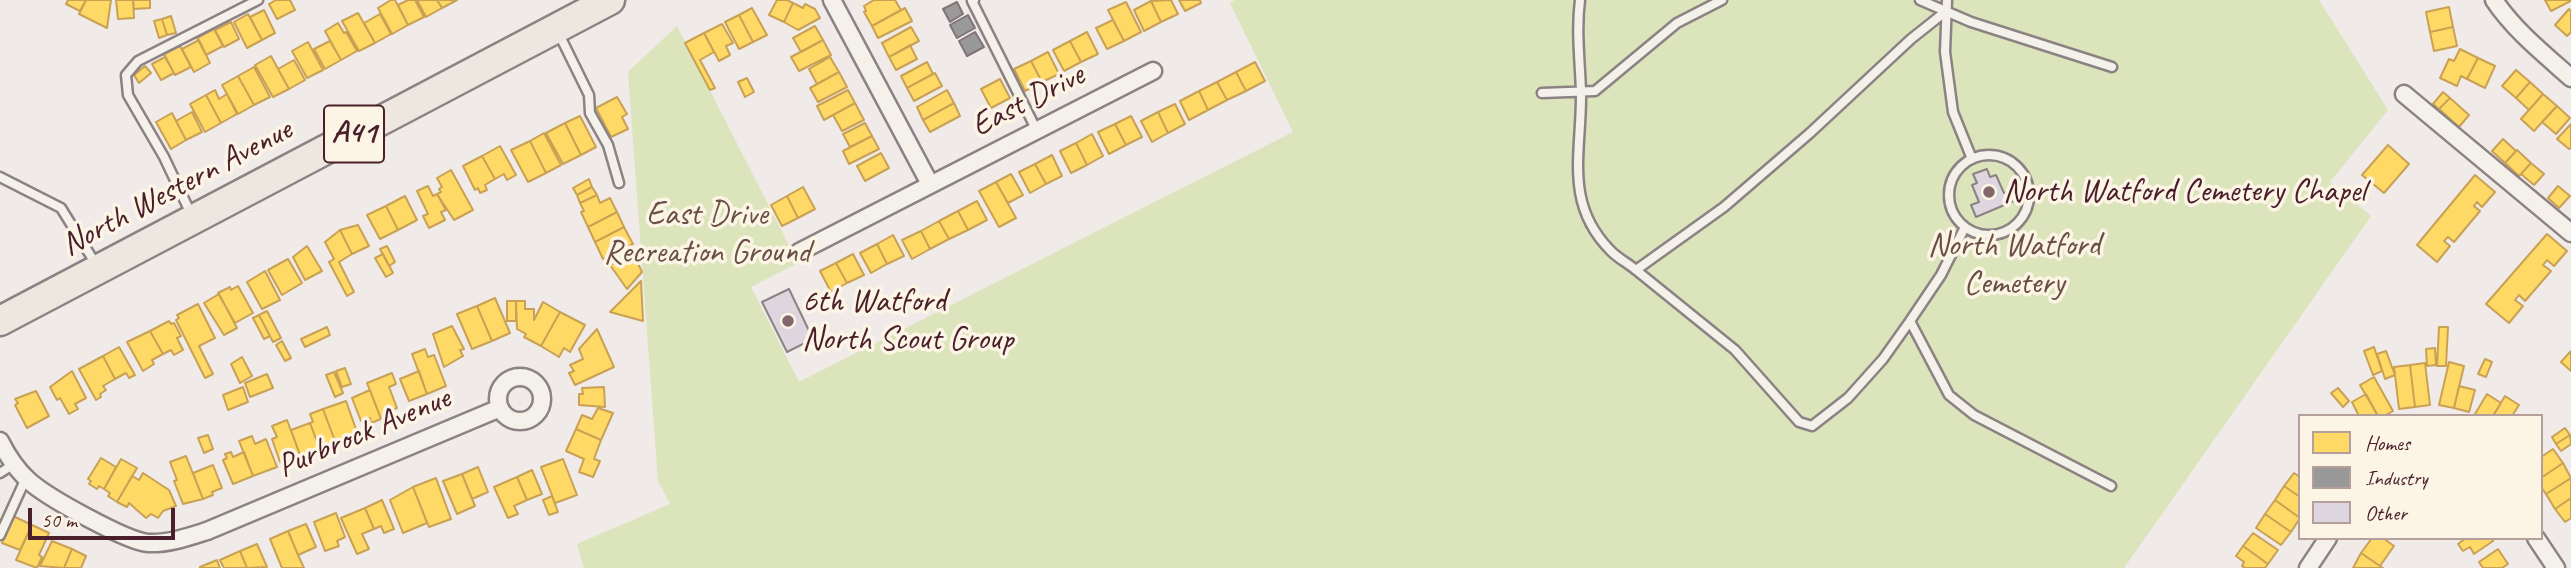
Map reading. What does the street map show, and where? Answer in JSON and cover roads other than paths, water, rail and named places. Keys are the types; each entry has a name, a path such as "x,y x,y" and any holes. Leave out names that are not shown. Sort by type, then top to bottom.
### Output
{"highway":[{"name":"North Western Avenue","path":"0,321 610,0"}],"street":[{"path":"832,0 930,184"},
{"path":"2494,0 2527,38 2571,78"},
{"name":"East Drive","path":"799,252 1153,71"},
{"path":"2404,94 2571,233"},
{"name":"Purbrock Avenue","path":"0,441 26,478 55,500 131,538 147,543 166,542 207,531 500,408"},
{"path":"2308,568 2327,540"},
{"path":"2537,540 2556,568"}],"lane":[{"path":"193,219 164,157 128,95 126,75 138,61 258,0"},
{"path":"974,0 972,1 1037,131"},
{"path":"1580,0 1577,55 1581,92 1577,181 1587,218 1610,250 1735,350 1799,422 1812,426 1848,398 1883,359 1941,275 1965,227"},
{"path":"1542,93 1595,91 1677,23 1722,0"},
{"path":"1920,0 1945,12 2112,67"},
{"path":"1947,0 1945,52 1953,112 1972,159"},
{"path":"1636,270 1724,207 1810,133 1912,38 1945,12"},
{"path":"556,28 589,95 590,113 608,145 619,183"},
{"path":"1984,156 1998,156 2010,161 2020,170 2029,194 2022,218 2013,227 1989,235 1976,233 1965,227 1955,217 1950,205 1949,191 1960,167 1972,159 1984,156"},
{"path":"0,177 61,208 98,268"},
{"path":"1910,321 1949,395 1974,415 2111,486"},
{"path":"0,473 14,464"},
{"path":"0,535 26,478"}],"place":[{"name":"North Watford Cemetery Chapel","path":"1989,192"},
{"name":"6th Watford North Scout Group","path":"788,321"}],"park label":[{"name":"East Drive Recreation Ground","path":"707,234"},
{"name":"North Watford Cemetery","path":"2014,265"}]}
